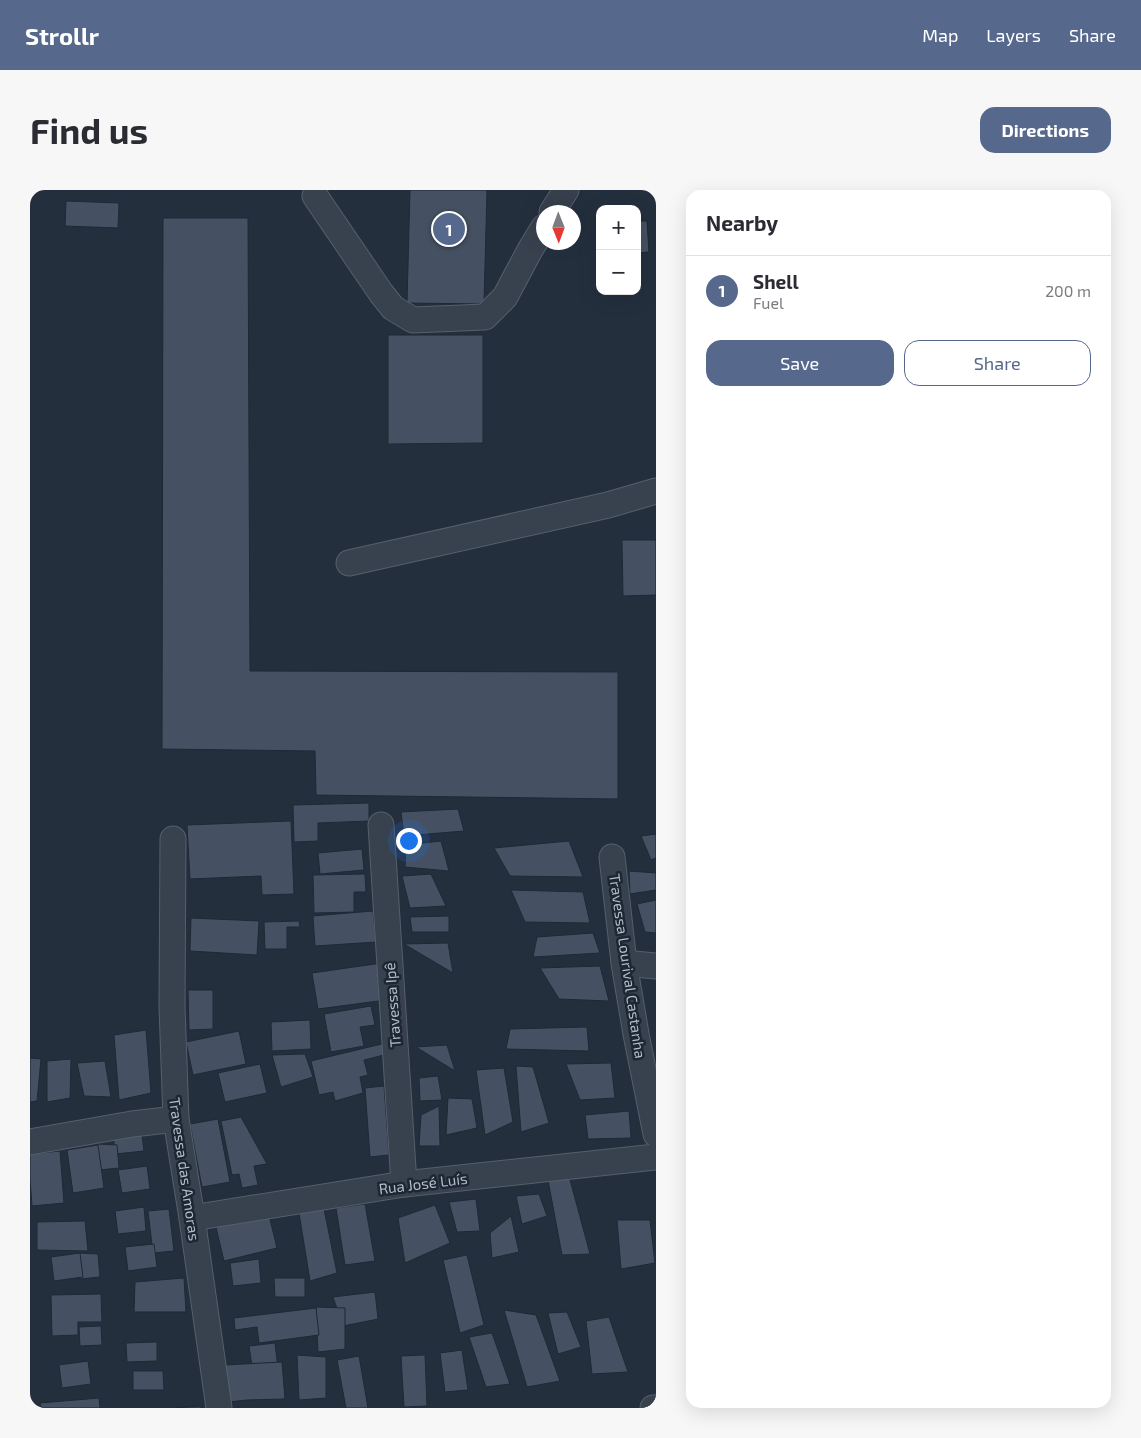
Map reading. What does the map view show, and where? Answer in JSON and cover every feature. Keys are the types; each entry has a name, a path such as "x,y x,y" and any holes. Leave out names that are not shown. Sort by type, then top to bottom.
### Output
{"street":[{"path":"556,205 566,190"},
{"path":"315,196 381,293 393,308 413,320 485,317 505,297 536,240"},
{"path":"349,563 608,505 656,491"},
{"name":"Travessa Ipê","path":"381,825 404,1184"},
{"name":"Travessa das Amoras","path":"173,839 172,1007 176,1119 219,1408"},
{"name":"Travessa Lourival Castanha","path":"612,857 624,963 656,1134"},
{"path":"624,963 656,966"},
{"path":"30,1142 132,1124 176,1119"},
{"name":"Rua José Luís","path":"192,1218 404,1184 656,1157"}],"building":[{"path":"410,190 487,190 484,304 407,303"},
{"path":"66,201 119,203 118,228 65,226"},
{"path":"163,218 248,218 250,671 618,672 618,799 316,795 315,751 162,749"},
{"path":"641,221 647,221 649,252 641,253"},
{"path":"388,335 483,335 483,443 388,444"},
{"path":"622,540 656,540 656,595 623,596"},
{"path":"369,803 369,821 318,823 318,841 294,842 293,805"},
{"path":"458,809 464,831 404,836 401,812"},
{"path":"291,821 294,894 262,895 261,876 190,879 187,825"},
{"path":"656,834 656,858 651,860 641,836"},
{"path":"441,841 449,871 405,867 406,845"},
{"path":"569,841 583,877 510,876 494,848"},
{"path":"362,849 364,870 320,874 318,853"},
{"path":"629,871 656,873 656,890 630,894"},
{"path":"365,874 366,892 354,892 354,912 314,913 313,875"},
{"path":"431,874 446,906 410,908 402,876"},
{"path":"511,890 583,892 590,923 525,922"},
{"path":"656,900 656,933 645,932 637,904"},
{"path":"373,911 376,942 315,946 313,916"},
{"path":"449,916 449,932 412,932 410,917"},
{"path":"191,918 259,921 257,955 190,951"},
{"path":"299,921 300,927 287,927 287,949 265,949 264,922"},
{"path":"593,933 600,953 533,957 537,937"},
{"path":"448,943 453,973 404,944"},
{"path":"382,963 386,1000 318,1009 312,973"},
{"path":"600,966 609,1001 559,999 540,968"},
{"path":"188,990 213,990 213,1029 189,1030"},
{"path":"371,1006 375,1025 360,1027 364,1046 331,1052 324,1014"},
{"path":"310,1020 311,1049 272,1051 271,1022"},
{"path":"587,1027 589,1051 506,1049 510,1029"},
{"path":"146,1030 151,1093 119,1100 114,1035"},
{"path":"239,1031 246,1064 193,1075 186,1042"},
{"path":"386,1043 392,1053 364,1060 368,1075 360,1077 363,1093 335,1101 333,1092 319,1095 311,1061"},
{"path":"447,1045 455,1071 416,1047"},
{"path":"305,1054 313,1077 281,1087 272,1055"},
{"path":"30,1058 41,1059 37,1101 30,1102"},
{"path":"71,1059 70,1098 47,1102 47,1061"},
{"path":"105,1061 111,1097 84,1096 77,1063"},
{"path":"611,1063 615,1098 580,1100 566,1064"},
{"path":"260,1064 267,1093 225,1102 218,1073"},
{"path":"516,1066 533,1067 549,1123 521,1132"},
{"path":"504,1068 513,1122 485,1135 476,1070"},
{"path":"438,1076 442,1100 420,1101 419,1078"},
{"path":"384,1086 389,1155 370,1157 365,1088"},
{"path":"448,1098 472,1099 477,1128 446,1135"},
{"path":"439,1106 440,1146 419,1146 421,1115"},
{"path":"629,1111 631,1138 588,1139 585,1115"},
{"path":"241,1117 267,1164 254,1166 258,1185 242,1188 239,1174 232,1175 221,1121"},
{"path":"218,1119 230,1182 202,1187 190,1124"},
{"path":"141,1127 144,1151 115,1154 113,1131"},
{"path":"97,1144 117,1145 119,1168 99,1170"},
{"path":"98,1145 104,1188 73,1193 67,1150"},
{"path":"60,1151 64,1203 32,1206 30,1154"},
{"path":"147,1166 150,1189 122,1193 118,1170"},
{"path":"569,1176 590,1254 562,1255 548,1180"},
{"path":"539,1194 547,1216 522,1224 516,1196"},
{"path":"476,1199 480,1231 457,1232 449,1202"},
{"path":"365,1204 375,1261 345,1265 336,1208"},
{"path":"435,1205 450,1243 405,1263 398,1218"},
{"path":"144,1207 146,1231 118,1234 115,1211"},
{"path":"169,1209 174,1251 153,1253 148,1211"},
{"path":"324,1209 337,1273 310,1281 299,1213"},
{"path":"268,1211 277,1248 224,1261 215,1223"},
{"path":"511,1216 519,1252 492,1258 490,1233"},
{"path":"617,1220 650,1220 655,1263 621,1269"},
{"path":"85,1221 88,1251 37,1250 37,1222"},
{"path":"154,1244 157,1267 128,1271 125,1247"},
{"path":"78,1253 98,1254 100,1277 80,1279"},
{"path":"80,1253 83,1277 54,1281 51,1257"},
{"path":"467,1255 484,1325 460,1333 443,1260"},
{"path":"259,1259 261,1283 233,1286 230,1263"},
{"path":"184,1278 186,1312 134,1312 135,1282"},
{"path":"274,1278 305,1278 305,1297 275,1297"},
{"path":"375,1292 378,1319 343,1326 333,1297"},
{"path":"101,1294 102,1322 78,1322 78,1335 52,1336 51,1295"},
{"path":"316,1307 345,1308 345,1349 318,1352"},
{"path":"316,1308 319,1335 259,1343 257,1327 235,1330 234,1318"},
{"path":"504,1310 536,1315 560,1381 527,1387"},
{"path":"567,1312 581,1347 558,1354 548,1313"},
{"path":"609,1317 628,1372 592,1374 586,1321"},
{"path":"101,1326 102,1345 80,1346 79,1327"},
{"path":"492,1333 510,1384 486,1387 469,1337"},
{"path":"157,1342 157,1361 127,1362 126,1343"},
{"path":"275,1343 278,1369 253,1373 249,1346"},
{"path":"462,1350 468,1390 445,1392 440,1353"},
{"path":"297,1355 326,1357 326,1398 299,1400"},
{"path":"425,1355 427,1406 404,1407 401,1356"},
{"path":"359,1356 368,1408 346,1408 337,1360"},
{"path":"88,1361 91,1384 62,1388 59,1365"},
{"path":"282,1362 285,1399 228,1402 224,1365"},
{"path":"133,1371 163,1371 164,1390 133,1390"},
{"path":"99,1398 100,1408 41,1408 40,1403"},
{"path":"201,1406 201,1408 175,1408"}],"place":[{"name":"Shell","path":"449,229"}]}
